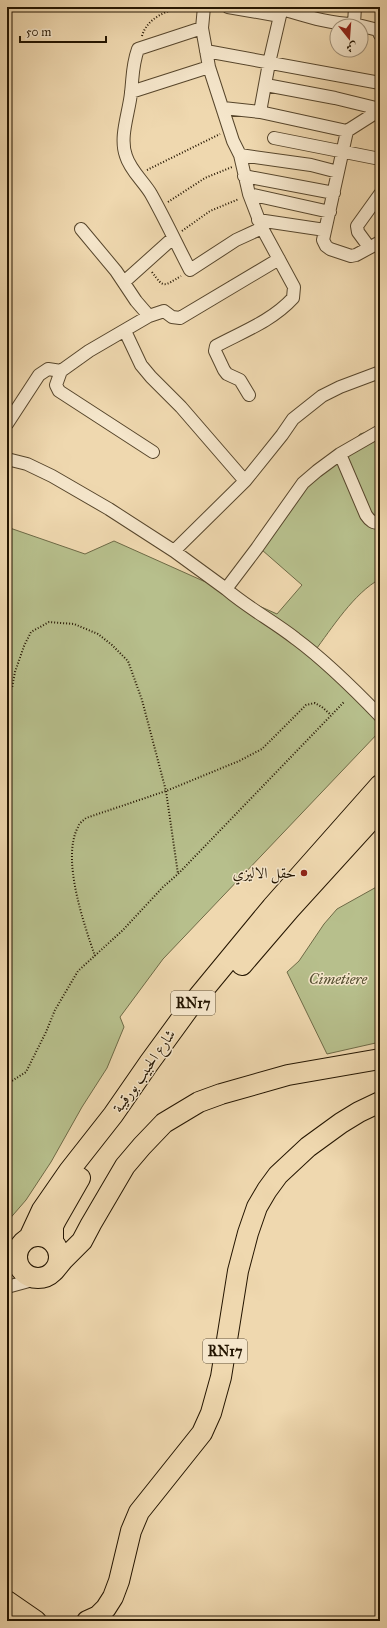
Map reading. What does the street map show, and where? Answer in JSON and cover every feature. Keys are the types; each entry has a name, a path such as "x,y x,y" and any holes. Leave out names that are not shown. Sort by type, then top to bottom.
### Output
{"main road":[{"name":"شارع الحبيب بورقيبة","path":"18,1247 42,1210 113,1116 192,1004 272,907 380,786"},
{"name":"شارع الحبيب بورقيبة","path":"54,1242 53,1226 83,1172 122,1122 157,1070 205,1006 380,810"},
{"path":"7,1278 42,1275 63,1260 82,1241 90,1224 125,1166 142,1146 164,1123 198,1102 288,1075 380,1059"},
{"name":"RN17","path":"87,1621 98,1616 106,1608 113,1597 119,1581 131,1531 139,1512 202,1433 211,1413 221,1377 238,1271 248,1233 257,1207 278,1175 308,1147 341,1123 380,1102"},
{"path":"42,1275 26,1274 18,1263 18,1247 41,1236 54,1242 90,1224"},
{"name":"RN17","path":"42,1275 60,1257 59,1250 54,1242"},
{"path":"7,1601 36,1621"}],"street":[{"path":"204,7 202,28 209,67 241,158 249,194 260,224 294,287 293,298 277,312 216,346 215,349 224,370 227,374 240,380 249,395"},
{"path":"228,7 281,11 329,22"},
{"path":"354,18 355,7"},
{"path":"260,112 281,11"},
{"path":"202,28 138,49 133,63 131,92 123,140 126,156 131,166 159,210 190,270 260,224 325,230"},
{"path":"369,28 378,30 380,34"},
{"path":"206,52 380,83"},
{"path":"131,92 209,67"},
{"path":"266,85 335,98 380,109"},
{"path":"223,108 260,112 347,131"},
{"path":"380,109 347,131 323,240 326,246 330,249 351,256 375,244 358,232 357,226 380,194"},
{"path":"274,138 342,153 380,159"},
{"path":"241,158 311,165 338,172"},
{"path":"244,176 334,193"},
{"path":"249,194 330,212"},
{"path":"81,229 124,282 136,301 149,316"},
{"path":"124,282 173,238"},
{"path":"153,452 59,392 56,385 61,371 89,351 149,316 164,311 172,317 180,318 279,259"},
{"path":"125,331 141,365 150,377 181,407 245,480"},
{"path":"7,424 39,375 48,369 61,371"},
{"path":"174,551 245,480 282,435 293,419 322,396 340,387 380,372"},
{"path":"226,589 303,483 340,454 380,430"},
{"path":"340,454 366,515 370,521 380,523"},
{"path":"7,459 27,464 47,473 109,509 174,551 226,589 240,602 264,616 302,643 352,687 380,716"},
{"path":"7,1287 42,1275"}],"path":[{"path":"138,49 142,33 148,24 162,14 184,7"},
{"path":"138,175 230,129"},
{"path":"159,210 181,193 241,158"},
{"path":"173,238 210,211 249,194"},
{"path":"145,263 162,285 169,283 190,270"},
{"path":"7,694 12,688 15,672 31,632 49,622 74,624 98,634 128,661 142,700 166,791 178,874"},
{"path":"7,1084 26,1072 46,1032 54,1010 78,971 123,930 163,887 178,874 344,702"},
{"path":"95,956 82,918 73,875 72,852 74,836 78,825 86,818 166,791 239,761 262,748 306,705 315,703 331,715"}],"green space":[{"path":"380,428 380,579 370,585 352,602 314,652 380,721 380,731 163,959 120,1017 124,1027 107,1068 82,1107 51,1162 26,1200 7,1222 7,527 85,554 114,541 277,614 302,585 262,550 306,485 339,458 360,434"},
{"name":"Cimetiere","path":"380,885 380,1042 327,1054 287,972 299,961 324,924 337,909"}],"place":[{"name":"حقل الاليزي","path":"304,873"}]}
